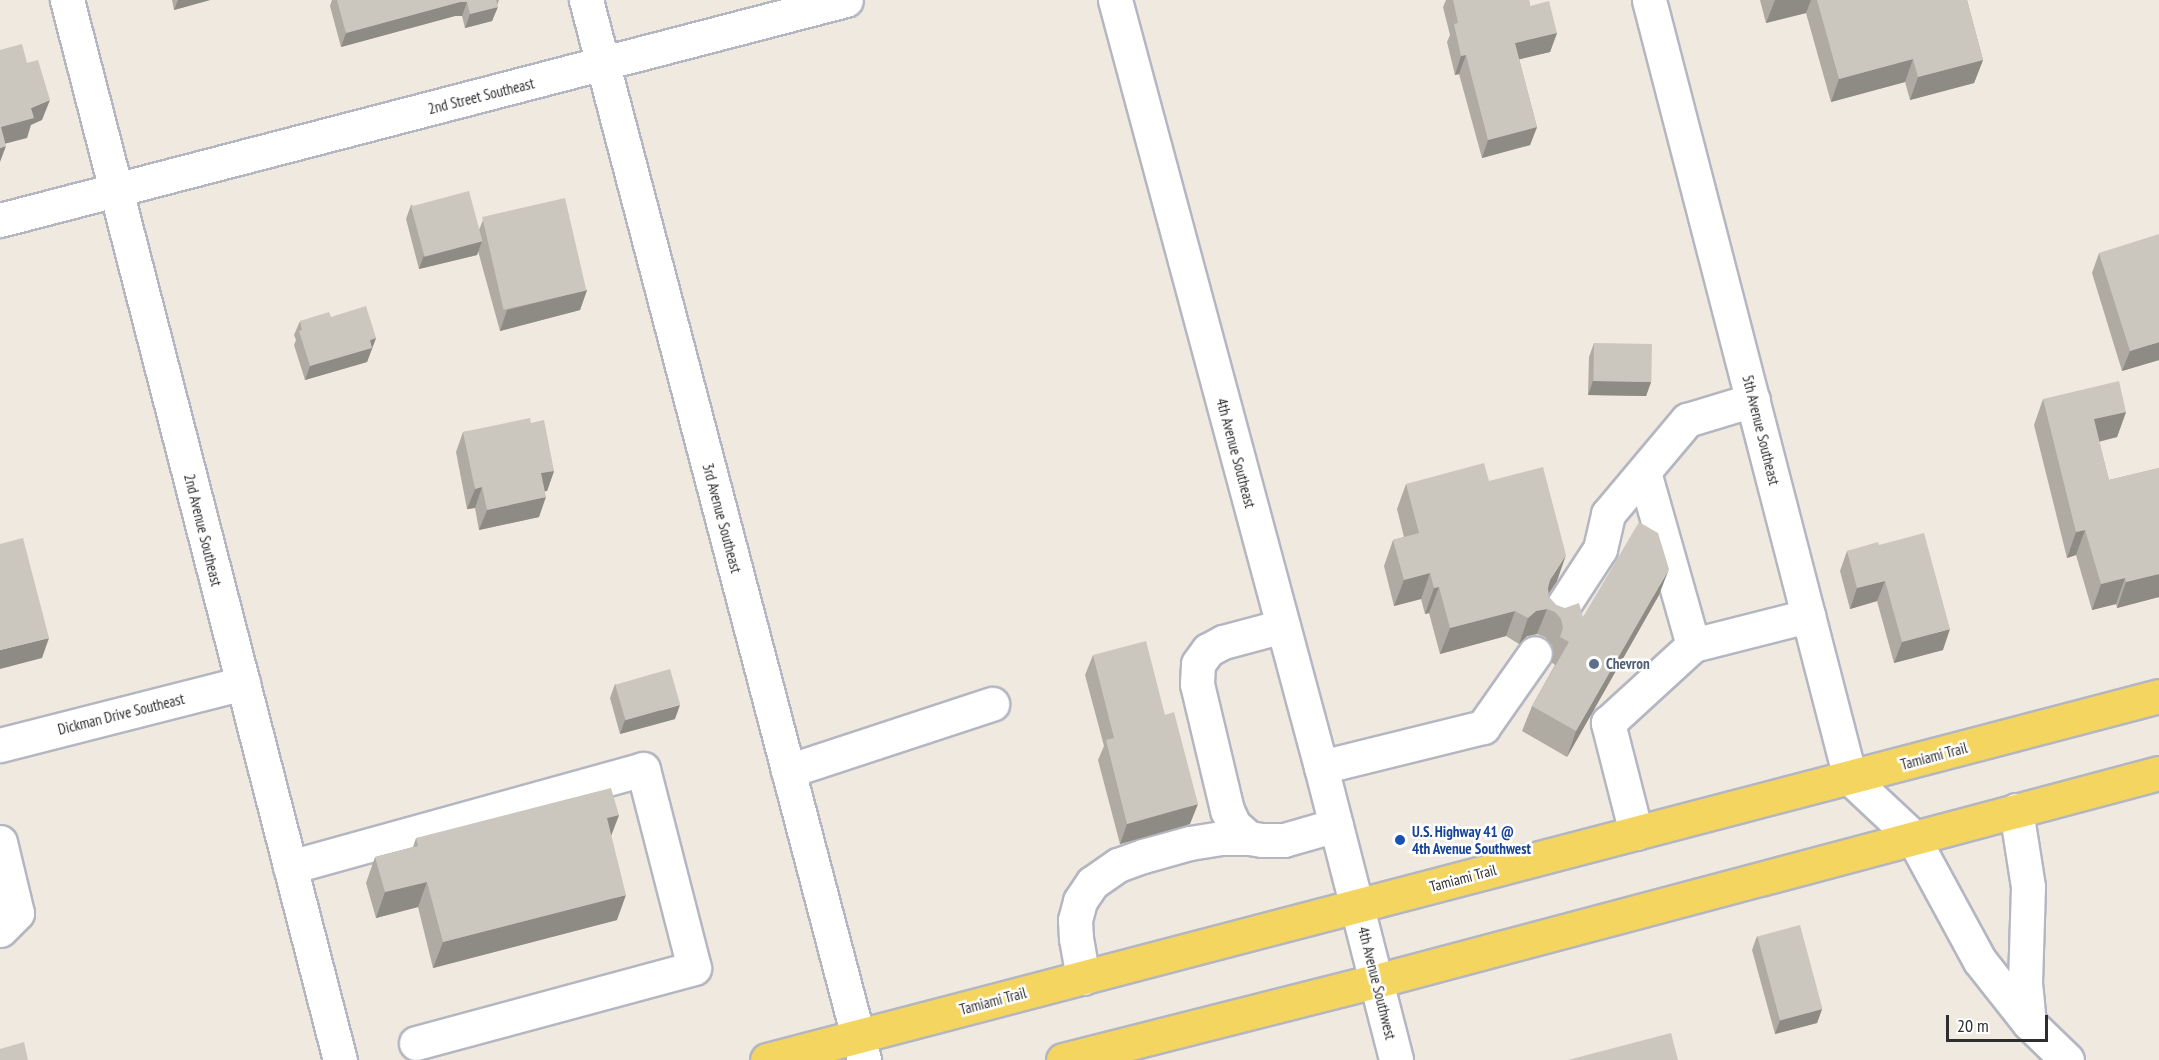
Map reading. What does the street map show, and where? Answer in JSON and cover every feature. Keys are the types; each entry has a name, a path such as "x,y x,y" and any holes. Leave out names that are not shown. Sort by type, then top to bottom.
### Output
{"main road":[{"name":"Tamiami Trail","path":"767,1060 861,1048 1083,978 2159,696"},
{"path":"1063,1060 1376,981 1912,836 2159,773"}],"street":[{"name":"2nd Avenue Southeast","path":"67,0 340,1060"},
{"name":"3rd Avenue Southeast","path":"586,0 861,1048"},
{"name":"2nd Street Southeast","path":"0,220 846,0"},
{"name":"4th Avenue Southeast","path":"1115,0 1357,906"},
{"name":"5th Avenue Southeast","path":"1649,0 1850,778"},
{"path":"1557,615 1600,549 1608,514 1687,420 1753,400"},
{"path":"1644,472 1693,645"},
{"path":"1636,833 1608,723 1693,645 1808,616"},
{"path":"1249,838 1234,825 1227,810 1197,684 1198,664 1208,650 1223,642 1283,626"},
{"path":"1321,767 1483,727 1535,653"},
{"name":"Dickman Drive Southeast","path":"0,745 243,683"},
{"path":"788,771 992,704"},
{"path":"290,867 643,769 694,968 416,1043"},
{"path":"1850,778 1912,836 1980,961 2028,1023 2067,1060"},
{"path":"2016,810 2028,887 2025,983 2028,1023"},
{"path":"1083,978 1076,939 1076,920 1080,901 1092,883 1118,866 1143,856 1190,843 1220,838 1284,840 1336,825"},
{"path":"0,842 17,913 0,930"},
{"name":"4th Avenue Southwest","path":"1357,906 1396,1060"}],"building":[{"path":"337,0 496,0 498,7 470,14 467,2 460,2 346,33"},
{"path":"1453,0 1529,0 1530,6 1549,1 1557,33 1515,43 1537,127 1488,140 1466,55 1461,56 1454,24 1458,23"},
{"path":"1817,0 1967,0 1983,60 1918,77 1913,59 1839,79"},
{"path":"22,44 27,63 38,60 50,100 31,108 34,118 1,127 6,146 0,148 0,50"},
{"path":"469,191 482,241 425,257 411,207"},
{"path":"565,198 586,291 504,310 482,217"},
{"path":"2159,234 2159,342 2130,351 2099,253"},
{"path":"366,306 376,338 370,340 372,348 310,366 299,331 302,330 300,321 329,312 331,317"},
{"path":"1594,343 1652,344 1651,382 1593,381"},
{"path":"2119,381 2126,412 2094,419 2109,480 2159,468 2159,574 2126,582 2125,578 2101,584 2085,530 2076,532 2043,399"},
{"path":"530,418 531,423 544,420 554,471 541,473 546,497 487,510 482,487 475,489 463,432"},
{"path":"1484,463 1489,481 1543,467 1566,555 1550,580 1549,597 1556,605 1565,608 1579,603 1583,617 1639,522 1658,533 1669,569 1576,731 1532,706 1569,642 1560,637 1563,628 1561,619 1555,612 1547,609 1536,611 1528,618 1515,611 1450,628 1439,587 1434,588 1430,573 1404,580 1393,540 1419,533 1406,484"},
{"path":"1924,533 1950,629 1902,642 1885,581 1857,588 1847,551"},
{"path":"23,538 49,638 0,650 0,544"},
{"path":"1146,641 1165,715 1174,712 1198,804 1127,824 1106,740 1114,738 1093,655"},
{"path":"670,669 680,705 625,720 615,685"},
{"path":"611,788 619,815 607,818 626,895 443,942 427,882 385,892 375,857 418,846 416,838"},
{"path":"1800,925 1823,1009 1780,1020 1757,936"},
{"path":"1671,1033 1678,1060 1568,1060"},
{"path":"24,1042 28,1060 0,1060 0,1049"}],"place":[{"name":"Chevron","path":"1594,664"},
{"name":"U.S. Highway 41 @ 4th Avenue Southwest","path":"1400,840"}]}
